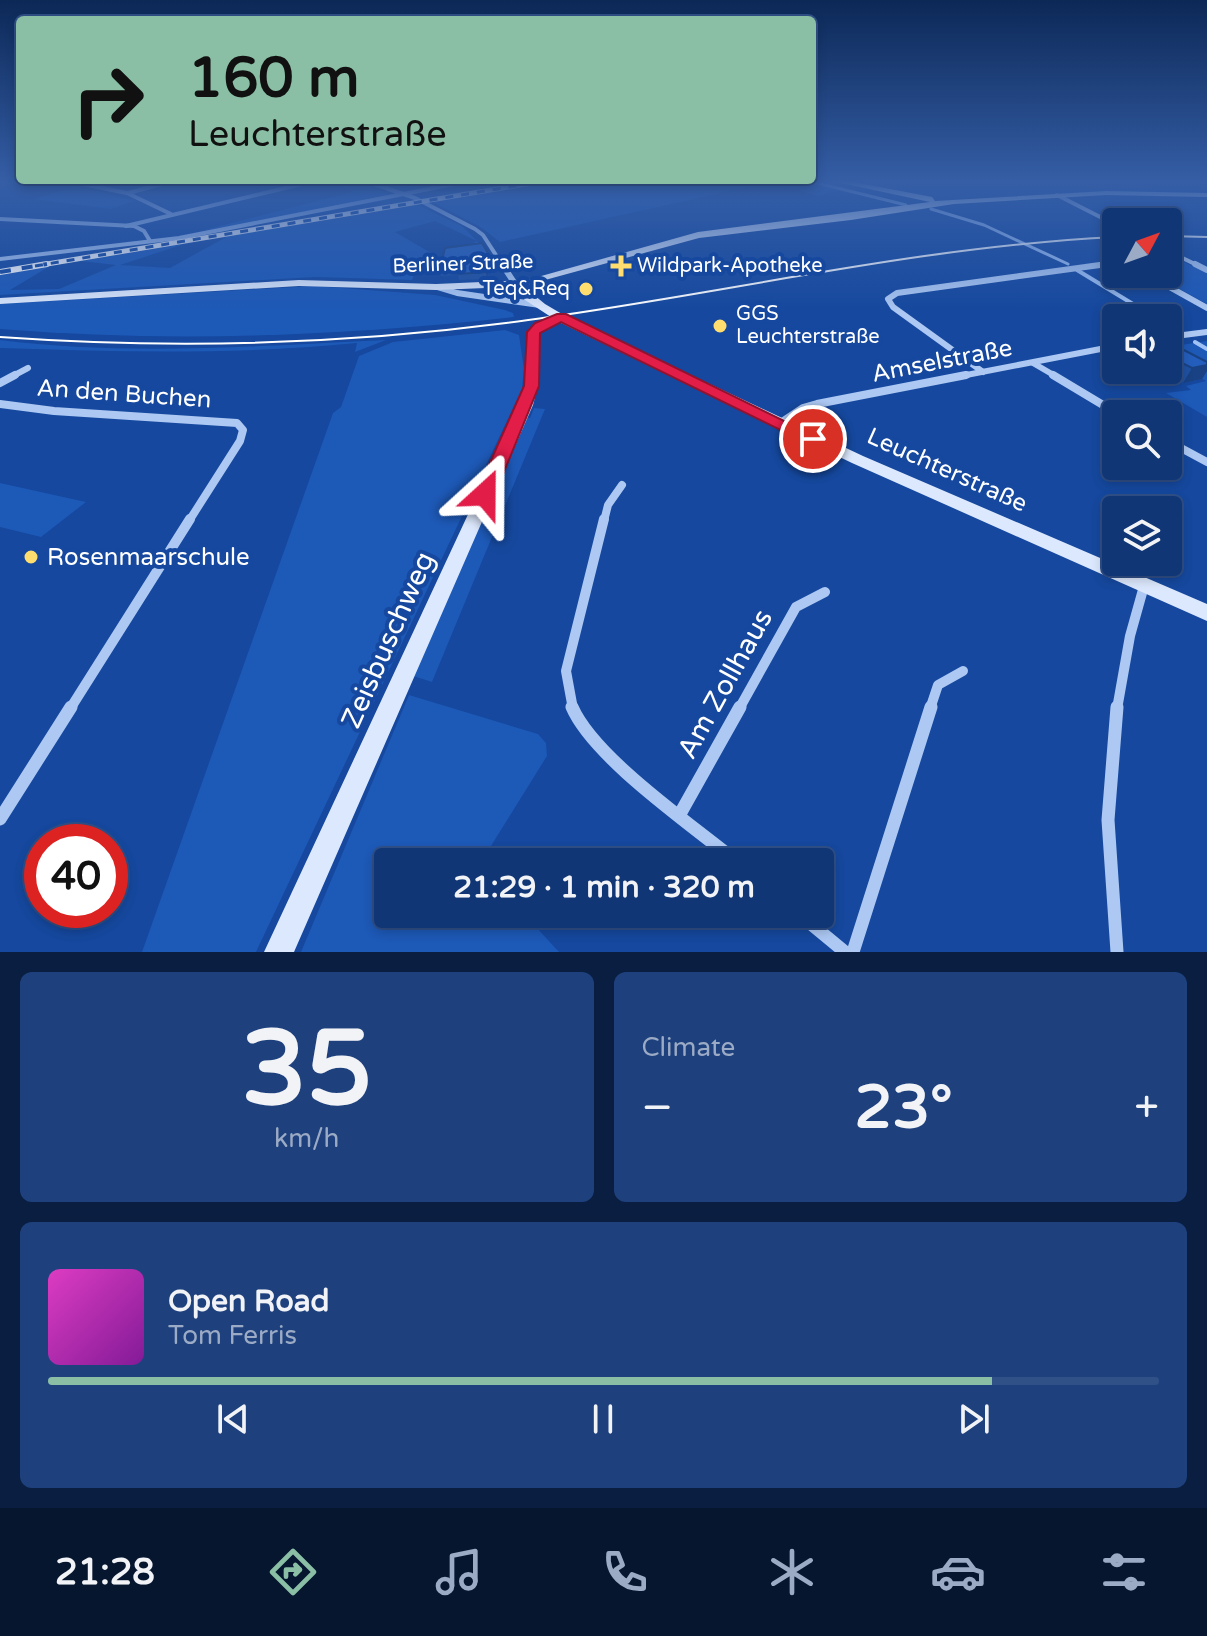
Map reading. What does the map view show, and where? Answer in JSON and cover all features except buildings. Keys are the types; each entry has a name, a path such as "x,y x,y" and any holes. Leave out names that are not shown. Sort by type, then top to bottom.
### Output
{"main road":[{"name":"Berliner Straße","path":"0,301 317,283 436,287 515,284 558,276 698,235 788,224"},
{"name":"Leuchterstraße","path":"515,284 540,305 561,317 779,424 1207,613"},
{"name":"Zeisbuschweg","path":"279,952 526,405 531,386 534,332 539,326 561,317"}],"street":[{"path":"98,224 139,228 148,234 150,241"},
{"path":"126,226 132,224"},
{"path":"0,259 72,253 243,224"},
{"name":"Leuchterstraße","path":"464,224 483,235 515,284"},
{"path":"1182,258 1207,270"},
{"path":"983,372 893,307 888,299 897,293 1102,264"},
{"name":"Leuchterstraße","path":"436,287 540,305"},
{"path":"1171,288 1207,308"},
{"path":"1182,335 1207,332"},
{"name":"Amselstraße","path":"779,424 803,408 817,404 1102,349"},
{"path":"1033,362 1102,404"},
{"name":"An den Buchen","path":"0,383 28,368"},
{"name":"An den Buchen","path":"0,404 54,411 222,420 237,423 243,430 232,454 0,819"},
{"path":"1182,449 1207,462"},
{"path":"622,485 608,505 566,671 569,699 581,727 610,757 720,848"},
{"path":"1117,952 1108,842 1107,785 1123,673 1144,586"},
{"name":"Am Zollhaus","path":"680,814 796,607 825,592"},
{"path":"853,952 938,685 963,671"},
{"path":"816,928 845,952"}],"shaded area":[{"path":"226,224 241,224 163,237"},
{"path":"299,224 423,224 395,232 431,253 422,256 426,260 418,265 412,280 315,277 0,295 0,275 50,266 10,290 59,289 116,265 81,261 184,244 120,265 170,268 228,236"},
{"path":"442,224 462,226 477,241"},
{"path":"475,224 579,224 500,242"},
{"path":"1182,262 1207,273 1207,304 1178,288 1182,288"},
{"path":"314,286 435,295 505,310 513,313 514,317 386,329 257,335 129,336 0,329 0,304"},
{"path":"505,330 519,335 524,369 522,389 256,952 142,952 333,413 341,407 359,356 393,342"},
{"path":"0,340 144,349 386,340 355,352 357,343 223,351 134,351 0,348"},
{"path":"1207,341 1207,417 1166,393 1191,390 1186,386 1206,381 1182,368 1182,345"},
{"path":"534,408 545,409 432,682 413,676 526,418 530,418"},
{"path":"0,483 86,502 41,537 0,527"},
{"path":"409,695 538,734 546,743 547,756 490,848 374,848 374,928 537,928 559,952 301,952"}],"waterway":[{"path":"982,224 1068,264"},
{"path":"1077,270 1133,304"},
{"path":"1195,342 1207,349"}],"tram line":[{"path":"1182,236 1207,237"},
{"path":"0,337 190,344 380,336 582,312 962,251 1102,238"}],"railway":[{"path":"47,264 284,224"},
{"path":"0,272 47,264"},
{"path":"35,266 47,264"}],"place":[{"name":"Wildpark-Apotheke","path":"621,266"},
{"name":"Teq&Req","path":"586,289"},
{"name":"GGS Leuchterstraße","path":"720,326"},
{"name":"Rosenmaarschule","path":"31,557"}],"route":[{"path":"485,494 526,405 534,360 534,332 539,326 561,317 813,439"}]}
